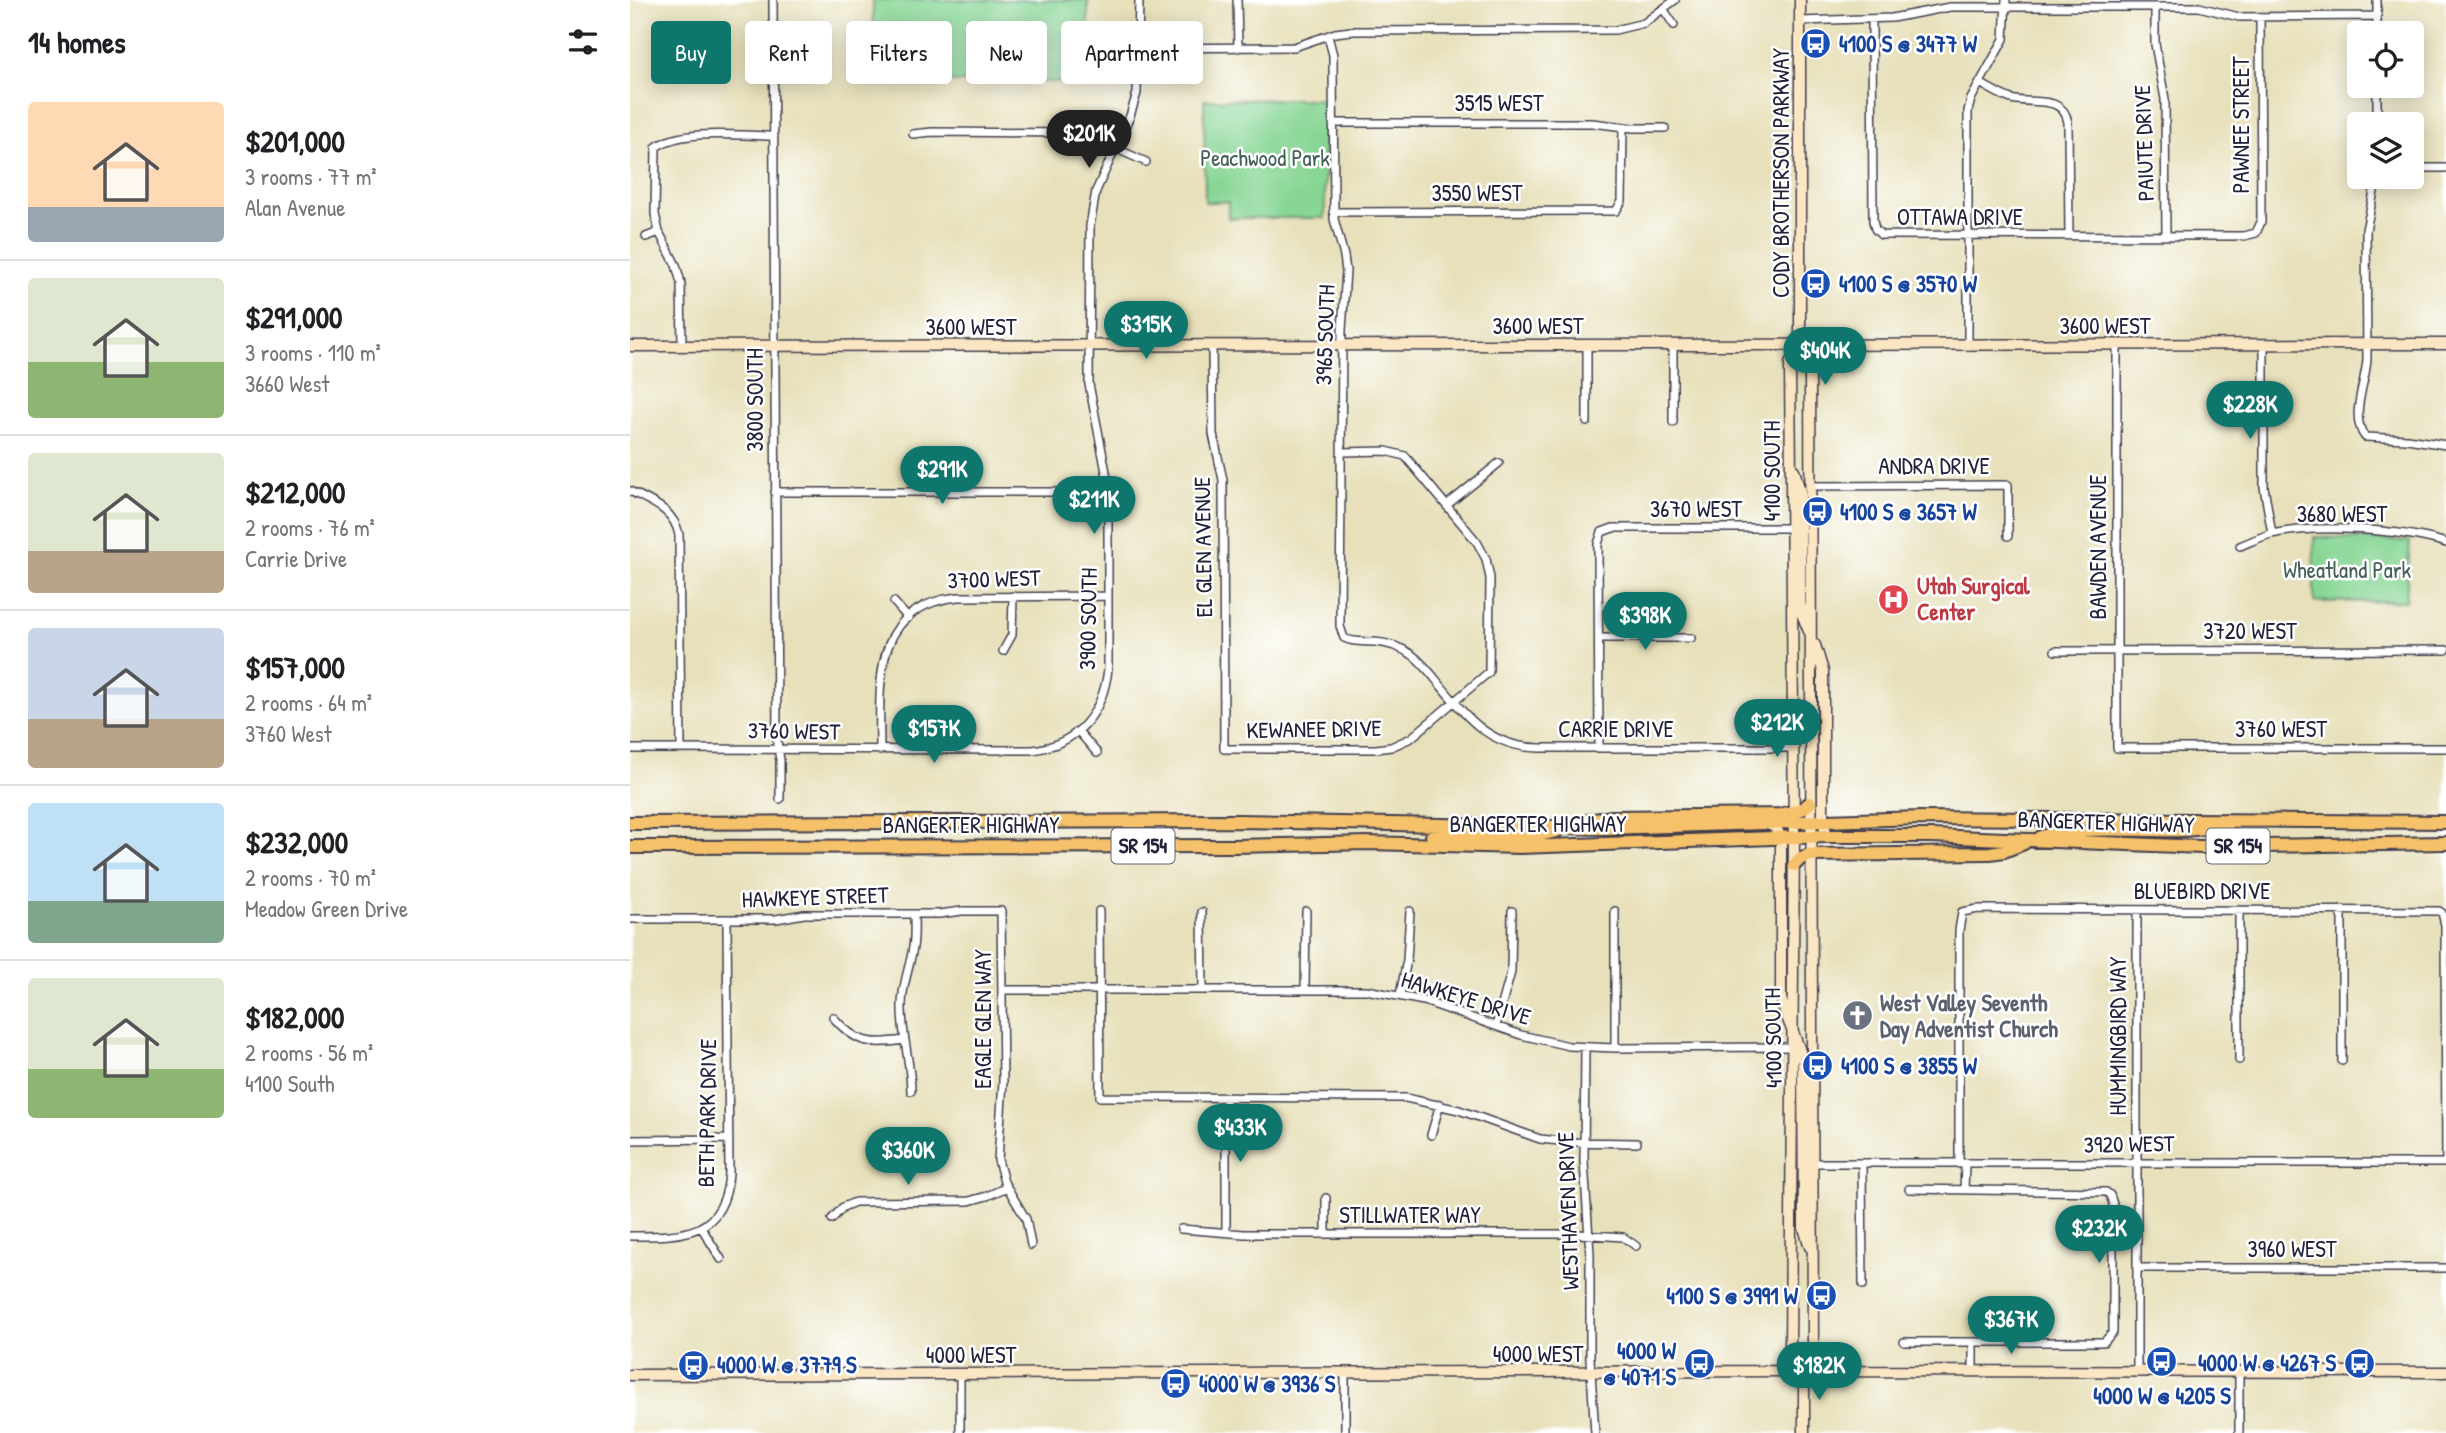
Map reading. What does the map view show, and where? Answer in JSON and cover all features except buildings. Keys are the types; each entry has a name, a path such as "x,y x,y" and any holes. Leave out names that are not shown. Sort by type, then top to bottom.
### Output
{"highway":[{"path":"1367,843 1384,835 1540,837 1583,821 1612,817 1793,817 1810,803"},
{"name":"BANGERTER HIGHWAY","path":"630,823 1238,821 1563,828 1765,823 1793,817 1816,821 1922,818 2446,822"},
{"path":"1794,865 1801,858 1810,855 1990,853 2072,830 2198,830 2242,820"},
{"name":"BANGERTER HIGHWAY","path":"630,847 1235,846 1367,843 1559,847 1810,836 1933,836 2202,847 2446,843"}],"street":[{"name":"3800 SOUTH","path":"773,0 775,492 780,800"},
{"name":"3900 SOUTH","path":"1139,0 1139,21"},
{"path":"1237,0 1238,48"},
{"path":"1203,48 1294,47 1351,31 1608,30 1637,25 1664,10 1675,0"},
{"name":"CODY BROTHERSON PARKWAY","path":"1800,0 1800,346"},
{"path":"2377,0 2377,21"},
{"path":"1800,21 1872,19 1907,16 1942,8 2006,4 2199,7 2234,16 2260,17 2377,16"},
{"path":"1968,345 1969,102 2004,39 2006,4"},
{"name":"PAIUTE DRIVE","path":"2155,7 2155,44 2165,99 2166,236"},
{"path":"1664,10 1674,24"},
{"name":"PAWNEE STREET","path":"2256,233 2261,222 2260,17"},
{"name":"OTTAWA DRIVE","path":"1872,19 1873,221 1875,229 1886,236 2245,236 2256,233"},
{"name":"3965 SOUTH","path":"1328,36 1333,51 1334,224 1346,266 1342,346 1340,626 1344,638"},
{"path":"1980,83 2011,99 2052,103 2066,113 2069,236"},
{"name":"3900 SOUTH","path":"1079,732 1095,713 1106,687 1108,668 1107,472 1091,398 1089,346 1091,214 1100,180 1135,101 1137,84"},
{"name":"3515 WEST","path":"1333,122 1592,123 1665,128"},
{"name":"3550 WEST","path":"1334,212 1608,212 1619,208 1622,201 1623,127"},
{"path":"913,134 1071,132 1089,136 1146,162"},
{"path":"681,346 681,283 676,265 659,232 655,207 656,148 668,141 691,136 774,136"},
{"path":"2424,168 2446,167"},
{"path":"2374,189 2365,230 2366,373 2359,407 2360,429 2365,438 2407,439 2446,445"},
{"path":"646,237 659,232"},
{"name":"3600 WEST","path":"630,346 2446,344"},
{"name":"BAWDEN AVENUE","path":"2117,345 2117,748"},
{"path":"2264,345 2264,487 2272,534"},
{"name":"EL GLEN AVENUE","path":"1212,346 1213,434 1223,476 1224,749"},
{"path":"1587,346 1587,422"},
{"path":"1673,346 1673,422"},
{"name":"4100 SOUTH","path":"1800,346 1790,364 1793,817 1788,837 1794,865 1790,1351 1804,1371"},
{"name":"4100 SOUTH","path":"1800,346 1810,364 1810,803 1816,821 1810,836 1813,1352 1804,1371 1804,1433"},
{"name":"KEWANEE DRIVE","path":"1224,749 1391,747 1411,738 1486,676 1490,669 1490,578 1481,547 1405,456 1386,451 1342,452"},
{"path":"1791,460 1800,491 1801,614 1823,671 1816,821 1827,836"},
{"path":"1447,505 1499,463"},
{"name":"ANDRA DRIVE","path":"1811,486 2008,485 2008,536"},
{"path":"630,491 667,512 674,519 679,535 681,749"},
{"path":"775,492 1108,492"},
{"name":"3670 WEST","path":"1598,638 1598,544 1602,532 1613,528 1791,528"},
{"name":"3680 WEST","path":"2240,546 2272,534 2314,531 2372,531 2446,543"},
{"path":"1003,651 1012,635 1013,596"},
{"name":"3700 WEST","path":"908,618 923,607 949,598 1108,596"},
{"path":"880,751 882,661 894,634 908,618 894,602"},
{"name":"CARRIE DRIVE","path":"1344,638 1387,644 1407,652 1424,666 1472,722 1486,734 1510,744 1532,748 1792,748"},
{"path":"1599,748 1598,638 1690,638"},
{"name":"3720 WEST","path":"2055,651 2446,650"},
{"path":"1079,732 1097,753"},
{"name":"3760 WEST","path":"630,749 1033,750 1060,743 1079,732"},
{"name":"3760 WEST","path":"2117,748 2446,748"},
{"path":"1765,823 1788,837 1780,985 1784,1010 1803,1062 1804,1228 1812,1255"},
{"name":"BLUEBIRD DRIVE","path":"1962,1164 1959,931 1962,912 1978,909 2431,909 2442,913 2445,925 2446,1163"},
{"name":"HUMMINGBIRD WAY","path":"2137,910 2137,1372"},
{"path":"2239,910 2239,1060"},
{"path":"2342,910 2342,1061"},
{"name":"HAWKEYE STREET","path":"630,919 776,919 804,914 1002,911"},
{"name":"EAGLE GLEN WAY","path":"1002,911 1002,1094 999,1166 1007,1187 1023,1212 1031,1245"},
{"path":"1099,911 1100,1097 1395,1097 1440,1104 1549,1140 1637,1143"},
{"path":"1305,989 1306,911"},
{"path":"1400,995 1408,950 1410,911"},
{"path":"1496,1027 1511,972 1512,911"},
{"path":"1615,911 1615,1048"},
{"path":"1202,912 1203,990"},
{"path":"911,1091 911,1072 904,1041 902,997 914,943 914,914"},
{"name":"BETH PARK DRIVE","path":"701,1227 717,1212 726,1194 729,1173 727,919"},
{"name":"HAWKEYE DRIVE","path":"1002,990 1356,989 1400,995 1544,1041 1585,1047 1793,1047"},
{"path":"833,1017 848,1034 859,1040 878,1043 904,1041"},
{"name":"WESTHAVEN DRIVE","path":"1585,1047 1584,1142 1595,1433"},
{"path":"1226,1097 1226,1232"},
{"path":"1431,1135 1440,1104"},
{"path":"630,1140 729,1139"},
{"name":"3920 WEST","path":"1812,1164 2446,1163"},
{"path":"1862,1164 1863,1285"},
{"path":"1962,1164 1964,1190"},
{"path":"832,1219 843,1207 855,1202 970,1201 1007,1187"},
{"path":"1904,1342 2104,1342 2113,1332 2113,1204 2110,1195 2105,1192 1909,1189"},
{"path":"1326,1198 1326,1234"},
{"path":"630,1236 682,1235 701,1227 721,1259"},
{"name":"STILLWATER WAY","path":"1181,1229 1244,1234 1588,1235 1623,1237 1636,1246"},
{"name":"3960 WEST","path":"2137,1268 2446,1268"},
{"path":"1973,1342 1973,1372"},
{"path":"2239,1372 2239,1433"},
{"name":"4000 WEST","path":"630,1375 2446,1372"},
{"path":"1345,1373 1345,1433"},
{"path":"960,1374 960,1433"}],"green space":[{"path":"873,0 1088,0 1088,21 1061,21 1061,82 1047,82 1047,21 966,21 966,82 952,82 952,21 873,21"},
{"name":"Peachwood Park","path":"1324,99 1325,218 1228,218 1228,202 1205,202 1204,100"},
{"name":"Wheatland Park","path":"2314,537 2410,541 2406,601 2314,602"}],"place":[{"name":"4100 S @ 3477 W","path":"1816,44"},
{"name":"4100 S @ 3570 W","path":"1816,284"},
{"name":"4100 S @ 3657 W","path":"1817,512"},
{"name":"Utah Surgical Center","path":"1894,599"},
{"name":"West Valley Seventh Day Adventist Church","path":"1857,1016"},
{"name":"4100 S @ 3855 W","path":"1818,1066"},
{"name":"4100 S @ 3991 W","path":"1821,1296"},
{"name":"4000 W @ 4205 S","path":"2162,1362"},
{"name":"4000 W @ 4267 S","path":"2359,1363"},
{"name":"4000 W @ 4071 S","path":"1699,1364"},
{"name":"4000 W @ 3779 S","path":"694,1365"},
{"name":"4000 W @ 3936 S","path":"1176,1384"}]}
